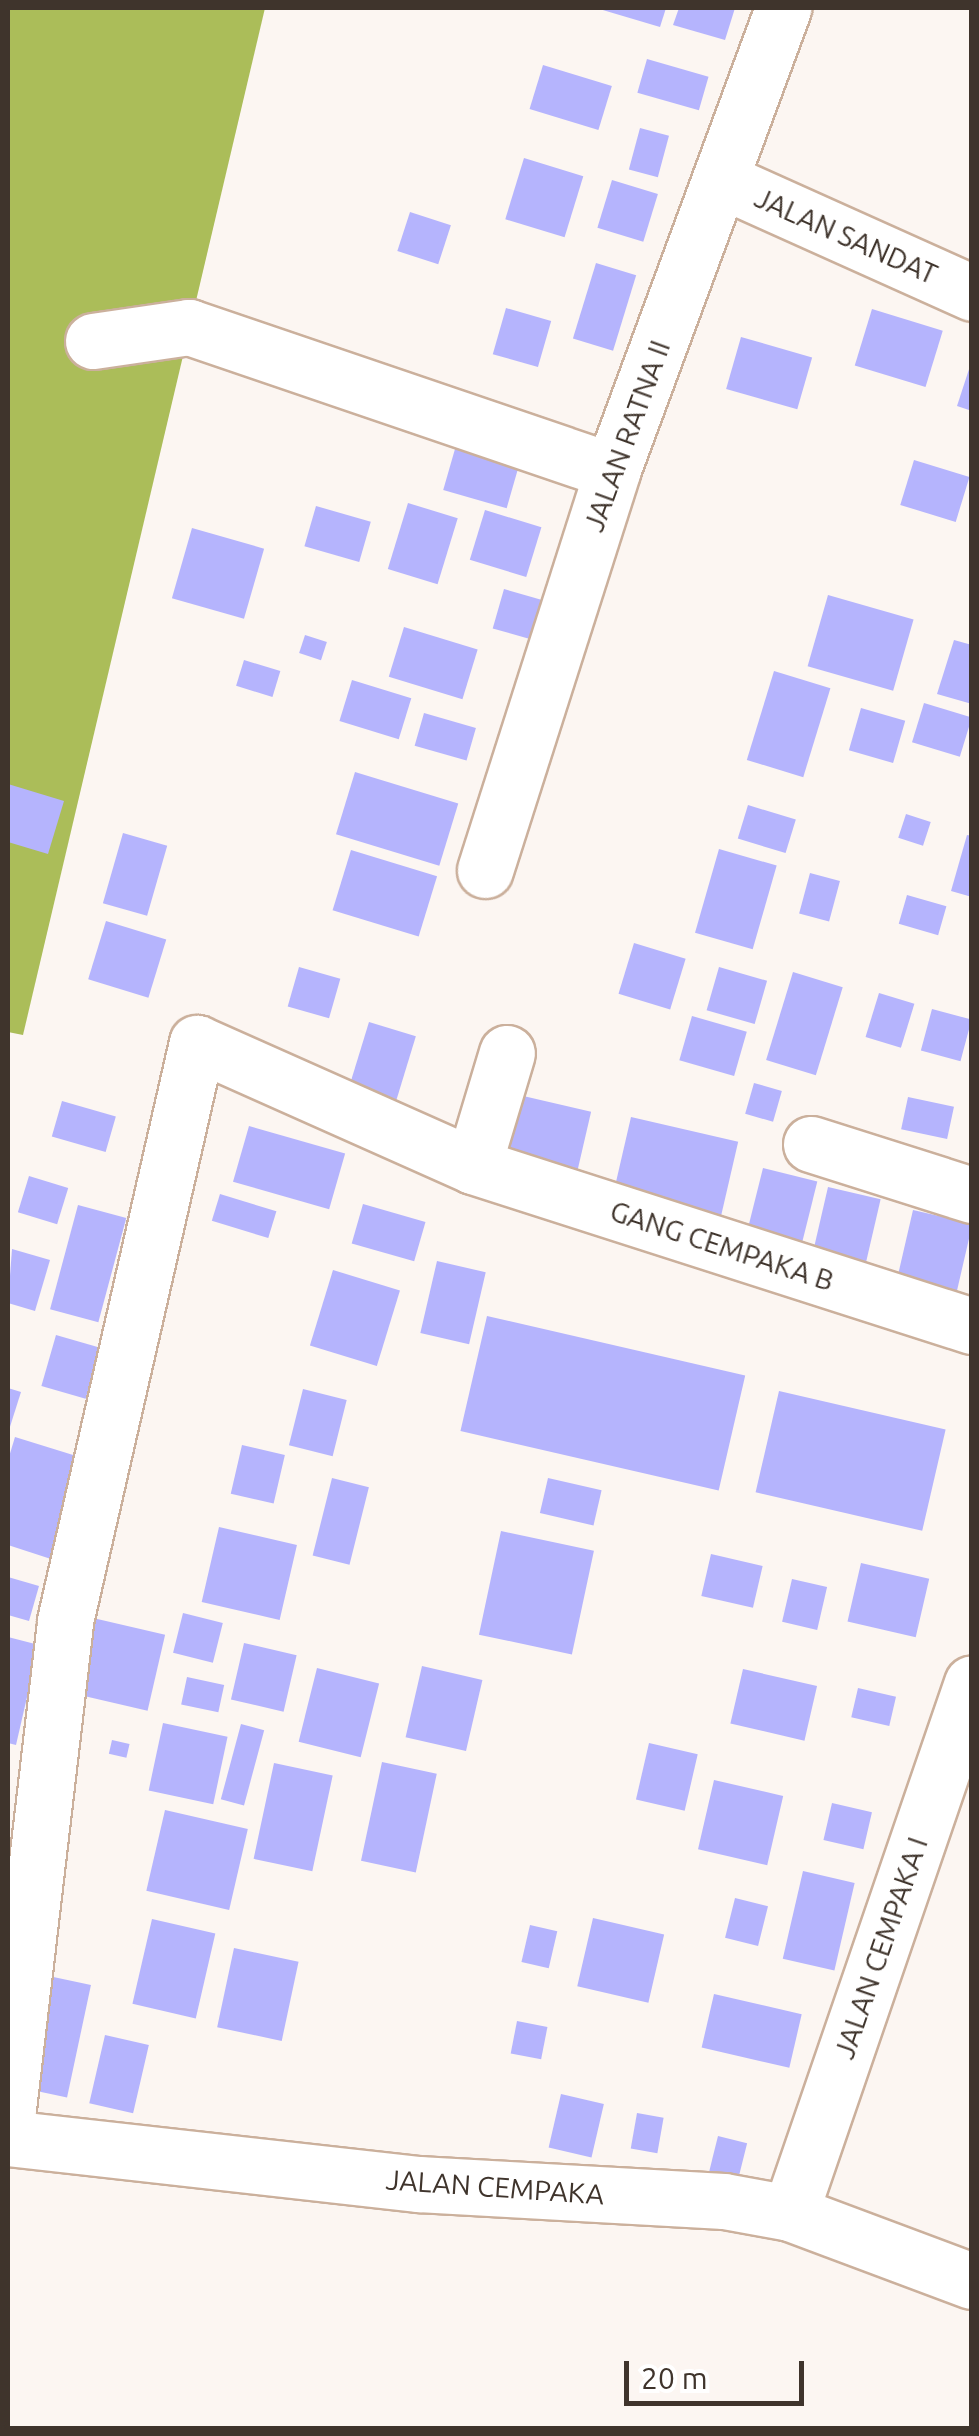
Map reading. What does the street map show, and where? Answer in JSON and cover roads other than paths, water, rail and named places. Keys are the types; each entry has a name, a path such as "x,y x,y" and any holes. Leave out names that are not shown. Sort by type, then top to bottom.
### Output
{"street":[{"name":"JALAN RATNA II","path":"485,870 612,470 783,8"},
{"name":"JALAN SANDAT","path":"721,180 972,292"},
{"path":"93,341 188,327 612,470"},
{"name":"GANG CEMPAKA B","path":"8,2108 65,1621 197,1044 473,1166 972,1326"},
{"path":"473,1166 506,1053"},
{"path":"811,1144 972,1196"},
{"name":"JALAN CEMPAKA I","path":"790,2213 972,1682"},
{"name":"JALAN CEMPAKA","path":"8,2138 418,2184 724,2202 790,2213 972,2282"}]}
